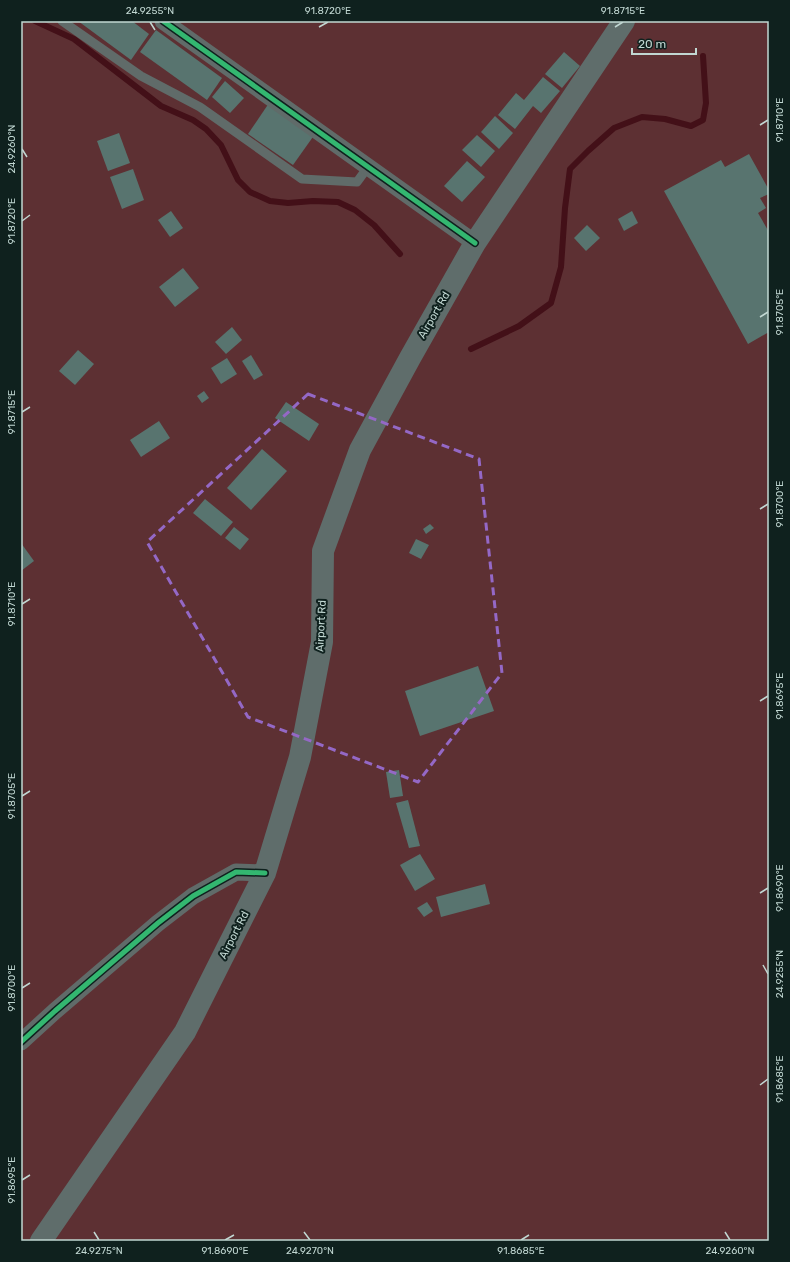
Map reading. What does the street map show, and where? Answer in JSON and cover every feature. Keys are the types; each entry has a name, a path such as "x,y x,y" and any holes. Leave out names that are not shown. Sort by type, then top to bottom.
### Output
{"main road":[{"name":"Airport Rd","path":"41,1241 185,1032 265,873 300,757 322,642 323,551 360,450 475,243 624,21"}],"street":[{"path":"163,21 475,243"},
{"path":"21,1042 158,923 193,896 236,872 265,873"}],"lane":[{"path":"62,21 141,76 200,107 302,179 357,182 368,167"}],"highlighted area":[{"path":"308,394 479,459 502,673 418,782 248,717 147,542"}],"shaded area":[{"path":"21,21 769,21 769,1241 21,1241"}],"building":[{"path":"78,21 132,21 149,34 131,60"},
{"path":"156,30 222,78 207,100 140,52"},
{"path":"564,52 580,66 562,88 545,74"},
{"path":"543,77 560,91 541,113 533,106 515,129 498,115 516,93 524,100"},
{"path":"225,81 244,98 230,113 212,97"},
{"path":"269,103 315,134 293,165 248,134"},
{"path":"495,116 513,133 499,149 481,132"},
{"path":"119,133 130,163 108,171 97,141"},
{"path":"477,135 495,151 481,167 462,150"},
{"path":"749,154 769,190 769,194 760,198 766,208 758,213 769,232 769,332 748,344 664,191 721,160 725,167"},
{"path":"467,161 485,177 462,202 444,186"},
{"path":"133,169 144,200 122,209 110,177"},
{"path":"171,211 183,228 170,237 158,220"},
{"path":"632,211 638,223 624,231 618,219"},
{"path":"587,225 600,238 586,251 574,238"},
{"path":"183,268 199,288 175,307 159,287"},
{"path":"232,327 242,340 226,354 215,342"},
{"path":"78,350 94,364 75,385 59,371"},
{"path":"251,355 263,375 254,380 242,361"},
{"path":"227,358 237,374 221,384 211,368"},
{"path":"204,391 209,398 202,403 197,396"},
{"path":"286,402 319,424 309,441 275,418"},
{"path":"159,421 170,438 141,457 130,440"},
{"path":"262,449 287,471 251,510 227,488"},
{"path":"205,499 233,522 221,536 193,513"},
{"path":"430,524 434,528 426,534 423,529"},
{"path":"234,527 249,539 240,550 225,538"},
{"path":"416,539 429,545 421,559 409,553"},
{"path":"21,543 34,561 21,571"},
{"path":"478,666 494,711 420,736 405,691"},
{"path":"399,770 403,796 390,798 386,772"},
{"path":"408,800 420,846 409,848 396,803"},
{"path":"420,854 435,879 415,891 400,865"},
{"path":"485,884 490,904 441,917 436,897"},
{"path":"427,902 433,911 424,917 417,908"}],"waterway":[{"path":"35,21 74,39 161,106 193,120 206,129 221,145 238,180 250,192 270,201 288,203 313,201 338,202 355,210 374,225 400,254"},
{"path":"471,349 519,326 551,303 561,267 565,208 570,169 588,151 614,128 642,117 665,119 691,126 703,120 706,103 703,56"}],"cycle path":[{"path":"163,21 475,243"},
{"path":"21,1042 158,923 193,896 236,872 265,873"}]}
